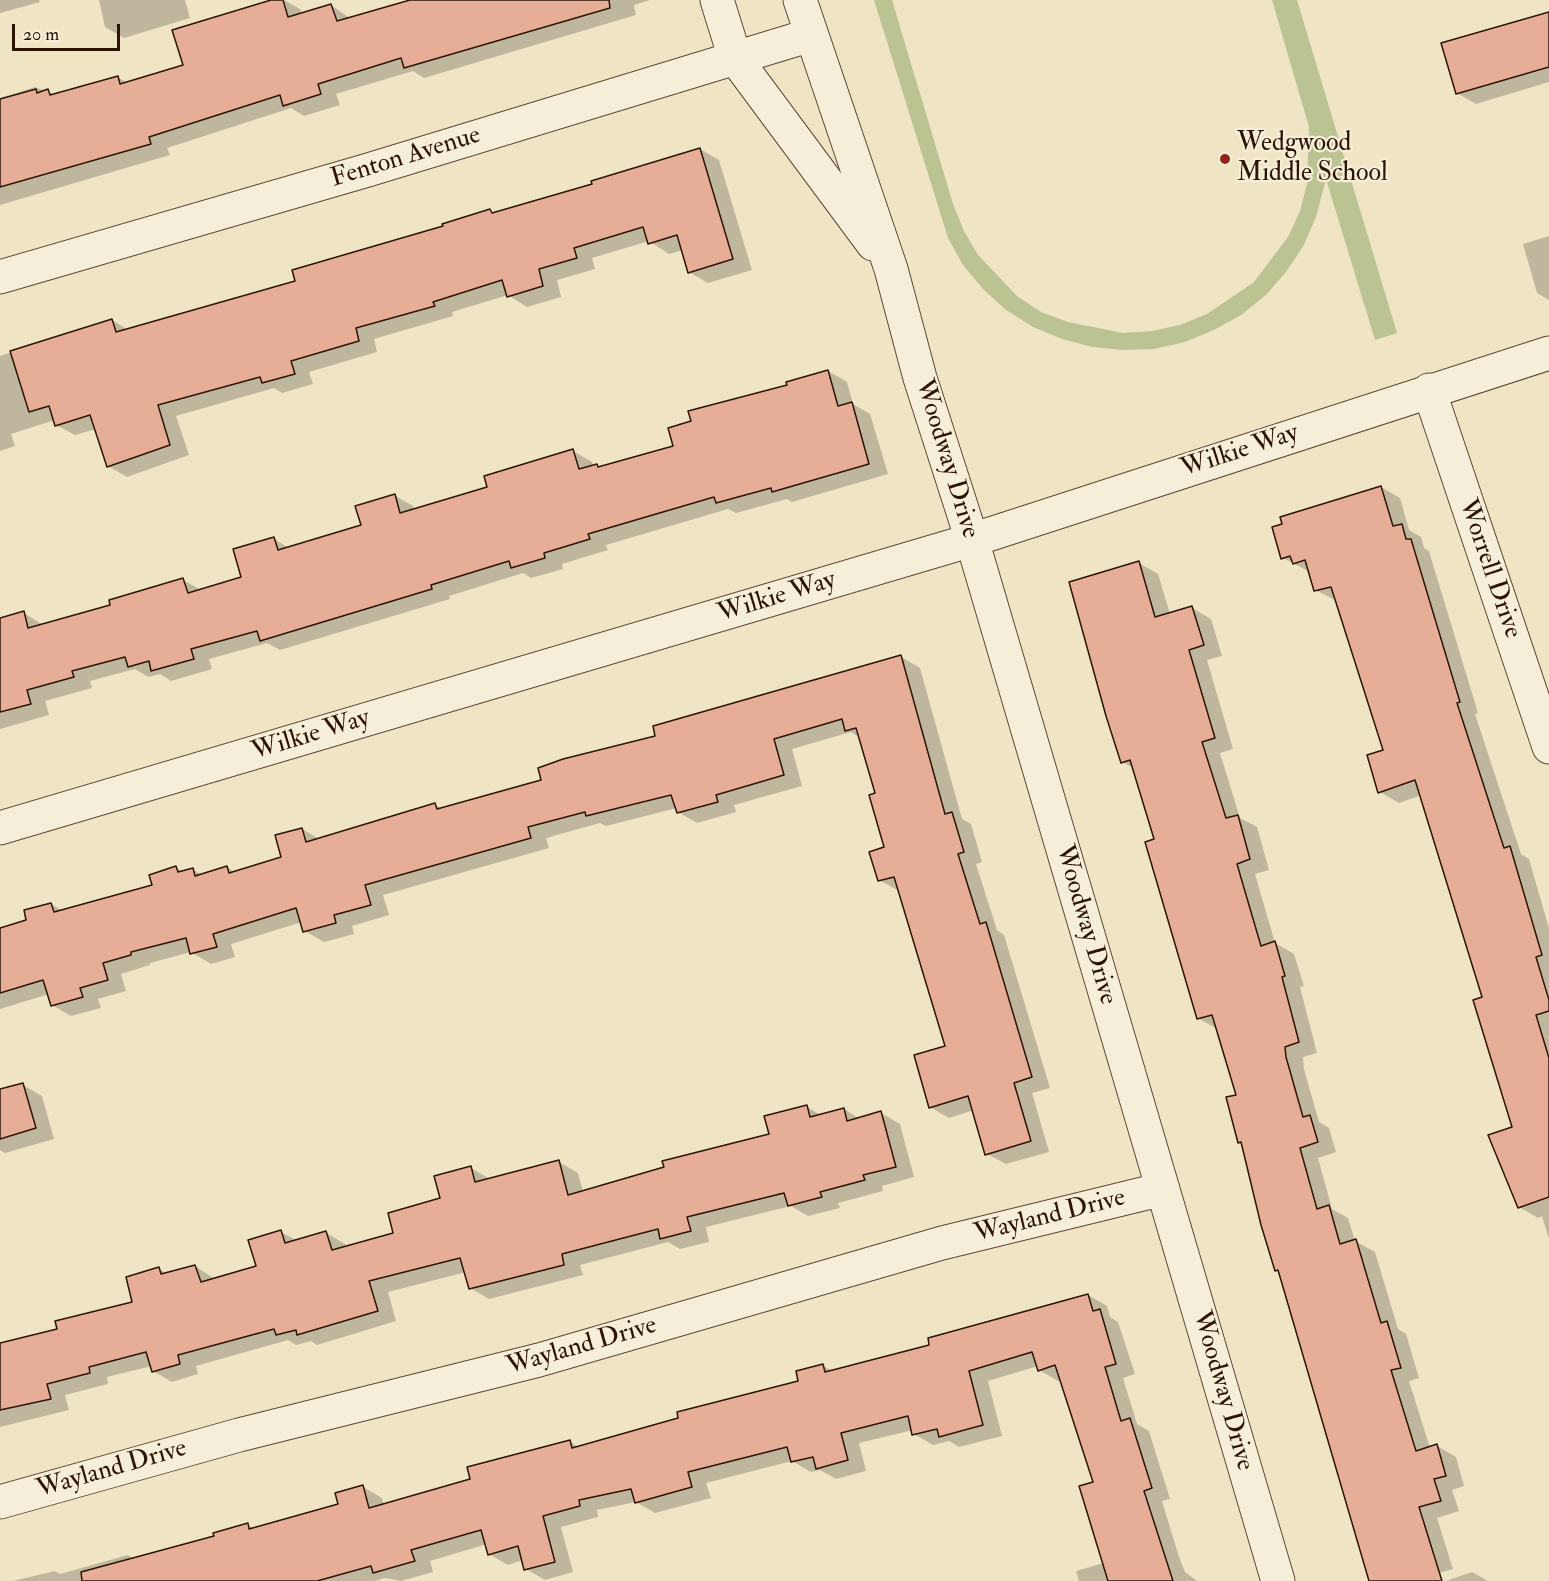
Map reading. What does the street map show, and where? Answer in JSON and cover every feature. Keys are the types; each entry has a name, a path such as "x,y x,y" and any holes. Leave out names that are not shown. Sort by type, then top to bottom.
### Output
{"street":[{"name":"Woodway Drive","path":"717,0 735,58 891,269"},
{"name":"Woodway Drive","path":"800,0 891,269 920,378 972,540 1278,1581"},
{"name":"Fenton Avenue","path":"0,277 357,173 811,34"},
{"name":"Wilkie Way","path":"0,828 972,540 1549,352"},
{"name":"Worrell Drive","path":"1429,390 1549,747"},
{"name":"Wayland Drive","path":"0,1502 239,1435 539,1360 942,1243 1163,1189"}],"green space":[{"path":"874,0 892,0 953,204 964,231 978,255 1017,296 1041,312 1068,322 1123,333 1152,331 1180,325 1207,314 1254,282 1288,237 1300,211 1307,184 1309,127 1272,0 1297,0 1397,333 1375,340 1326,179 1316,217 1304,245 1286,272 1266,295 1241,315 1185,342 1154,349 1123,350 1092,347 1062,339 1033,327 1006,310 983,289 963,265 948,238"}],"building":[{"path":"271,0 283,0 288,17 331,4 337,21 410,0 609,0 610,8 404,68 401,58 318,84 321,94 283,106 280,95 149,137 151,144 0,187 0,99 36,89 37,93 48,89 50,95 118,76 120,84 183,65 172,30"},
{"path":"1549,12 1549,67 1456,94 1441,43"},
{"path":"700,148 733,259 688,273 677,235 648,244 643,227 574,248 577,258 539,269 543,286 507,297 502,280 433,302 435,306 356,328 359,341 291,361 295,374 262,383 260,377 158,405 170,445 107,467 90,415 55,426 49,406 29,412 10,351 112,319 116,332 295,281 292,270 443,226 442,224 490,209 492,213 592,184 591,181"},
{"path":"828,370 838,406 852,402 869,464 772,492 771,488 716,503 714,497 588,534 590,539 544,553 545,558 511,568 509,561 431,585 432,589 260,641 257,631 191,649 194,659 151,671 149,661 128,667 125,657 72,671 74,677 27,690 31,704 0,712 0,618 24,611 28,628 110,605 109,600 183,578 188,593 241,577 233,549 274,537 278,550 361,525 355,506 395,494 400,513 487,487 484,476 573,449 579,469 597,464 598,467 673,446 668,428 691,421 688,411 787,385 786,382"},
{"path":"1381,486 1393,526 1402,524 1406,539 1411,539 1460,702 1457,703 1504,848 1510,846 1542,955 1536,957 1549,1000 1549,1011 1536,1015 1549,1058 1549,1197 1518,1208 1488,1135 1512,1127 1473,1000 1482,997 1415,780 1378,793 1367,755 1383,750 1331,587 1314,591 1305,560 1293,564 1290,556 1281,559 1272,527 1282,524 1280,517"},
{"path":"1139,561 1155,617 1192,606 1204,645 1189,650 1215,738 1202,742 1226,818 1238,815 1250,859 1237,864 1261,946 1275,941 1285,976 1282,977 1299,1042 1285,1047 1286,1057 1303,1117 1310,1115 1318,1142 1300,1148 1317,1209 1329,1205 1340,1244 1356,1239 1381,1323 1387,1321 1401,1368 1391,1370 1416,1451 1437,1444 1446,1476 1434,1479 1441,1501 1419,1507 1442,1581 1369,1581 1278,1270 1275,1271 1261,1225 1241,1142 1238,1143 1226,1097 1236,1095 1212,1015 1197,1019 1145,842 1154,839 1130,760 1121,763 1106,716 1069,582"},
{"path":"901,655 945,814 952,812 964,852 958,854 980,924 986,922 1032,1077 1014,1083 1031,1141 985,1155 968,1096 929,1108 914,1055 945,1046 894,877 878,881 869,852 884,847 869,795 875,793 856,728 845,731 842,719 774,739 784,775 716,795 718,802 677,813 671,795 586,816 585,812 528,827 531,838 365,885 371,905 334,915 336,923 303,932 296,908 213,934 217,947 190,954 186,938 131,952 131,955 103,963 108,980 80,988 83,997 51,1006 43,980 0,993 0,928 26,920 24,910 51,903 54,912 152,885 149,875 176,866 178,872 193,868 195,876 227,866 229,873 281,857 275,835 302,828 306,842 435,803 437,809 541,780 538,768 563,759 655,736 653,726"},
{"path":"23,1083 36,1128 0,1139 0,1089"},
{"path":"807,1105 810,1117 844,1108 847,1121 881,1111 896,1167 863,1175 865,1180 820,1192 822,1197 788,1206 784,1193 687,1217 691,1231 660,1239 658,1229 562,1254 564,1265 469,1289 460,1258 369,1281 378,1311 297,1335 296,1330 276,1335 274,1329 178,1355 180,1364 152,1372 146,1352 89,1367 90,1373 47,1384 51,1399 0,1410 0,1343 57,1329 55,1321 132,1302 126,1277 159,1267 161,1274 195,1265 201,1282 256,1266 248,1240 281,1230 285,1243 326,1231 332,1250 393,1233 388,1213 440,1198 434,1176 471,1166 475,1182 559,1160 568,1195 664,1167 662,1161 769,1134 764,1116"},
{"path":"1088,1294 1093,1311 1100,1309 1116,1364 1105,1367 1121,1421 1130,1418 1152,1488 1144,1491 1173,1581 1108,1581 1079,1486 1093,1482 1055,1365 1038,1371 1032,1352 969,1371 983,1425 939,1437 937,1429 912,1435 908,1416 841,1433 848,1460 816,1469 813,1457 791,1462 787,1447 688,1472 692,1487 635,1503 631,1489 579,1500 580,1506 543,1516 555,1562 524,1570 518,1546 488,1555 481,1530 411,1550 415,1561 373,1573 371,1566 317,1581 82,1581 81,1572 214,1536 213,1533 248,1523 249,1529 338,1504 335,1493 363,1485 369,1508 470,1479 467,1467 570,1440 572,1448 678,1418 677,1412 798,1381 796,1371 823,1364 825,1372 929,1345 928,1338"}],"place":[{"name":"Wedgwood Middle School","path":"1225,159"}]}
